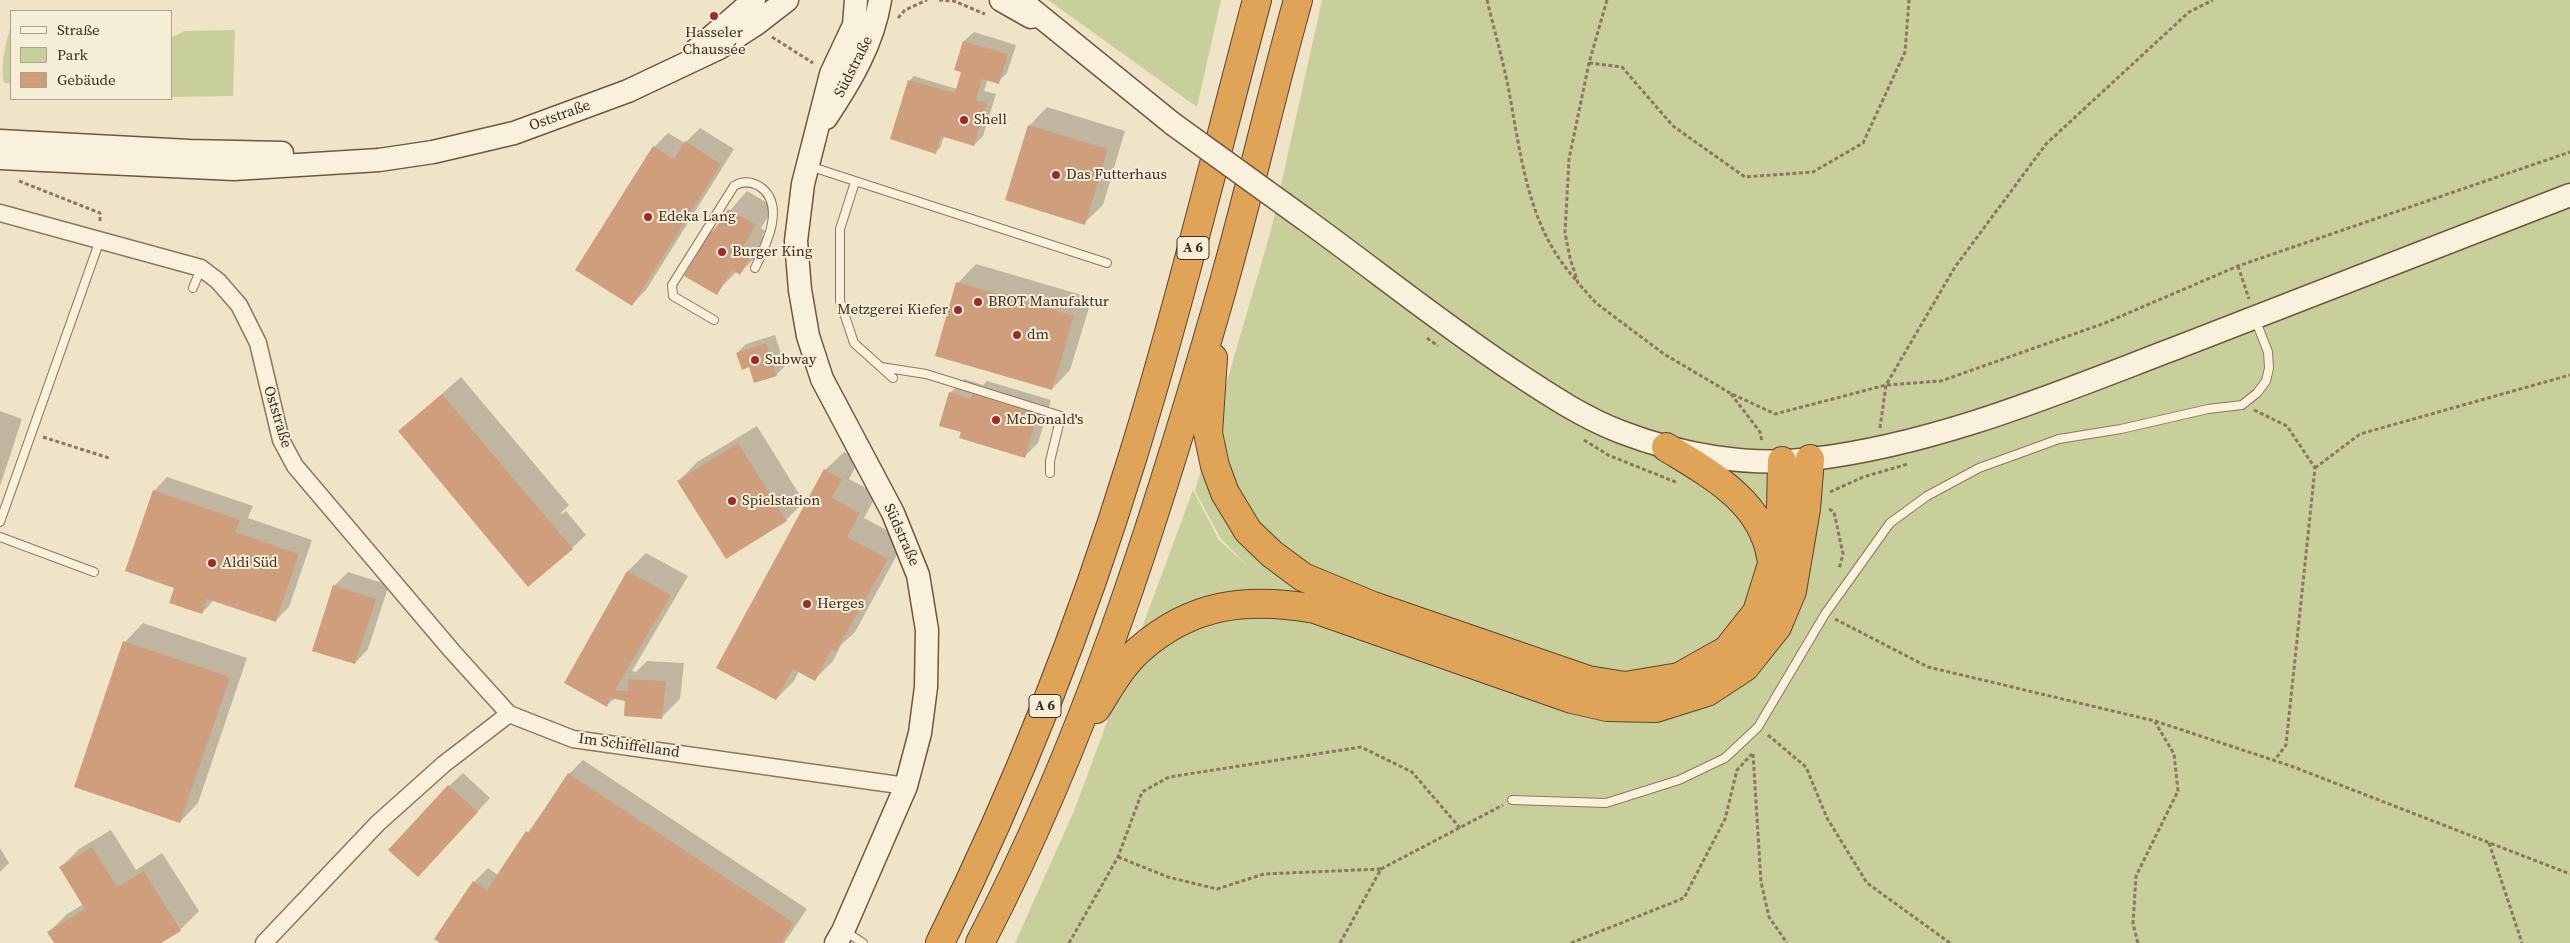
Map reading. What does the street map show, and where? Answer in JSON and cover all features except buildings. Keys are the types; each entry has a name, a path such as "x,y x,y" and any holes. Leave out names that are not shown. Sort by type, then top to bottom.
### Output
{"highway":[{"name":"A 6","path":"940,943 1008,800 1036,728 1131,461 1180,295 1255,0"},
{"name":"A 6","path":"980,943 1072,746 1162,485 1216,309 1298,0"},
{"path":"1216,309 1208,433 1215,466 1225,493 1248,531 1272,554 1303,577 1373,606 1588,680 1625,686 1679,677 1727,650 1757,612 1772,564 1781,508 1774,461"},
{"path":"1666,447 1717,480 1749,508 1756,516 1768,544 1772,564"},
{"path":"1072,746 1114,681 1137,651 1165,630 1194,613 1226,605 1280,602 1314,609 1572,699 1607,707 1656,708 1707,692 1745,667 1777,627 1792,591 1800,548 1810,459"}],"main road":[{"name":"Oststraße","path":"680,65 708,37 754,0"},
{"name":"Oststraße","path":"0,158 234,169 379,160 434,152 514,132 572,113 628,91 719,48 756,24 787,0"},
{"name":"Südstraße","path":"840,937 906,786 920,733 926,687 927,630 918,575 893,513 822,379 808,336 800,290 796,241 807,165 818,130 831,74 854,25 856,0"},
{"name":"Südstraße","path":"818,130 850,81 877,22 880,0"},
{"path":"1020,0 1069,42 1173,124 1482,351 1563,404 1590,419 1666,447 1717,458 1774,461 1810,459 1876,448 1934,434 2033,402 2570,195"},
{"path":"997,9 1021,10 1069,42"},
{"name":"Oststraße","path":"0,141 235,152 434,152"}],"street":[{"name":"Oststraße","path":"0,213 201,268 218,281 239,305 258,343 281,440 295,466 452,651 509,714"},
{"name":"Im Schiffelland","path":"509,714 573,739 906,786"},
{"path":"264,943 378,823 444,764 509,714"}],"lane":[{"path":"807,165 1107,263"},
{"path":"714,320 673,296 672,285 734,186 742,181 755,184 767,191 772,202 772,224 767,243 755,268"},
{"path":"855,182 840,229 840,300 854,343 893,378"},
{"path":"0,522 100,240"},
{"path":"193,288 201,268"},
{"path":"1512,800 1606,803 1679,780 1725,758 1751,736 1758,727 1825,614 1890,523 1927,496 1979,468 2059,439 2242,405 2262,387 2269,368 2268,352 2254,317"},
{"path":"881,367 926,374 1061,416 1050,461 1050,473"},
{"path":"0,537 94,572"},
{"path":"840,937 863,943"}],"path":[{"path":"939,0 997,9"},
{"path":"1487,0 1508,85 1521,162 1538,222 1562,265 1596,303 1664,354 1730,393 1775,414 1886,385 1941,381 2105,323 2238,266 2570,152"},
{"path":"1578,283 1565,233 1569,160 1589,63 1607,0"},
{"path":"1589,63 1622,67 1673,126 1745,177 1813,172 1864,143 1905,52 1909,0"},
{"path":"1876,448 1886,385 1955,267 2046,144 2189,12 2213,0"},
{"path":"756,24 777,41 831,74"},
{"path":"18,180 100,214 100,240"},
{"path":"2238,266 2254,317"},
{"path":"2315,468 2360,434 2570,375"},
{"path":"1730,393 1760,432 1774,461"},
{"path":"2242,405 2287,426 2315,468 2286,745 2274,761"},
{"path":"32,433 109,458"},
{"path":"1826,508 1834,512 1843,554 1839,572"},
{"path":"1825,614 1928,667 2155,721 2274,761 2570,874"},
{"path":"2138,943 2133,924 2136,876 2178,791 2174,754 2155,721"},
{"path":"1758,727 1806,768 1827,818 1867,883 1950,943"},
{"path":"1751,736 1761,882 1769,917 1787,943"},
{"path":"1069,943 1118,857 1142,792 1169,777 1361,747 1412,772 1460,828"},
{"path":"1571,943 1684,898 1726,819 1737,770 1752,754"},
{"path":"1118,857 1168,877 1216,889 1264,874 1381,869 1512,800"},
{"path":"2489,842 2522,943"},
{"path":"1340,943 1381,869"}],"green space":[{"path":"1048,0 1221,0 1197,107"},
{"path":"1322,0 2570,0 2570,943 1015,943 1074,811 1193,490 1219,540 1248,566 1221,539 1195,491 1271,230"},
{"path":"10,30 10,84 4,83 3,77 5,48"},
{"path":"235,30 233,96 172,97 172,37 184,31"}],"place":[{"name":"Hasseler Chaussée","path":"714,16"},
{"name":"Shell","path":"964,120"},
{"name":"Das Futterhaus","path":"1056,175"},
{"name":"Edeka Lang","path":"648,217"},
{"name":"Burger King","path":"722,252"},
{"name":"BROT Manufaktur","path":"978,302"},
{"name":"Metzgerei Kiefer","path":"958,310"},
{"name":"dm","path":"1017,335"},
{"name":"Subway","path":"755,360"},
{"name":"McDonald's","path":"996,420"},
{"name":"Spielstation","path":"732,501"},
{"name":"Aldi Süd","path":"212,563"},
{"name":"Herges","path":"807,604"}]}
